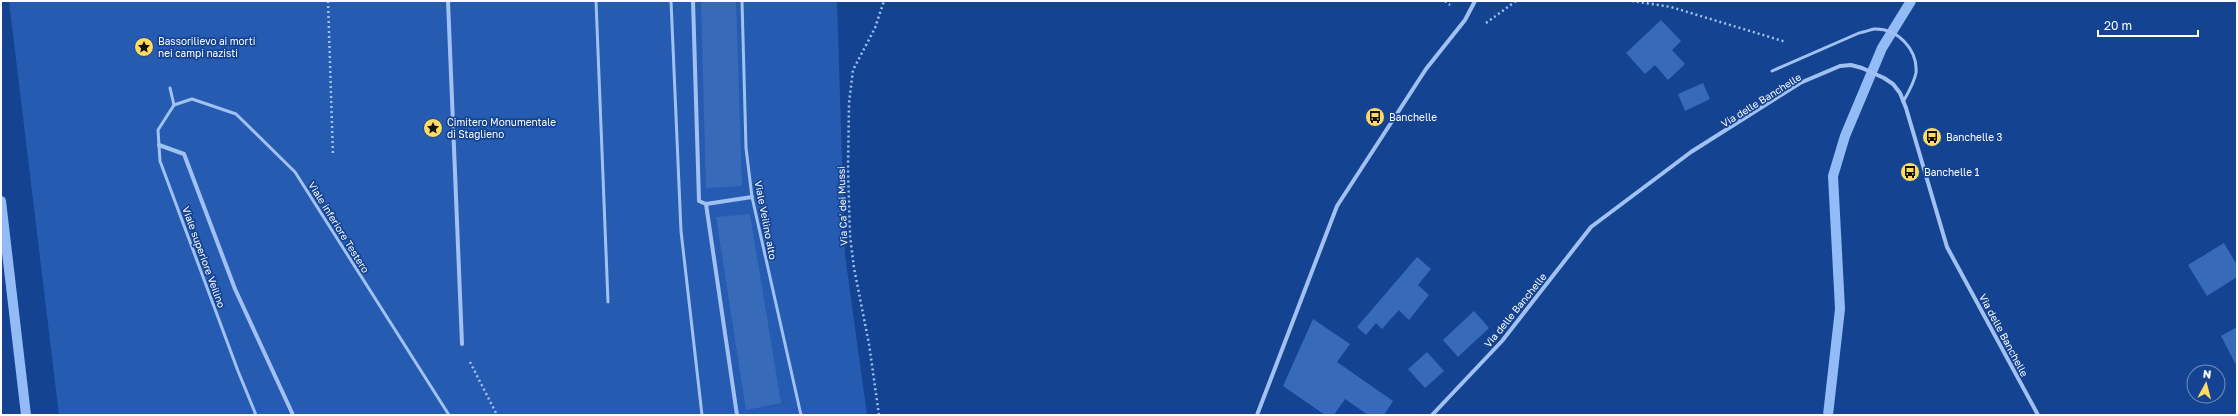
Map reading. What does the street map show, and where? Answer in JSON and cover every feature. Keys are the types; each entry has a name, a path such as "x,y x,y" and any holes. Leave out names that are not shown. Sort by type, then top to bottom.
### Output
{"street":[{"path":"448,1 462,344"},
{"path":"693,1 699,201 706,204 752,197"},
{"path":"1257,415 1337,206 1426,69 1465,20 1475,1"},
{"name":"Via delle Banchelle","path":"1432,415 1502,341 1592,227 1691,152 1800,83 1840,66 1851,65 1874,72 1893,84 1903,102 1947,248 2038,415"},
{"path":"159,145 184,154 235,289 293,415"},
{"path":"706,204 737,415"}],"lane":[{"path":"596,1 608,302"},
{"path":"671,1 681,231 702,415"},
{"name":"Viale Veilino alto","path":"742,1 746,148 752,197 801,415"},
{"path":"1772,71 1859,33 1874,29 1887,31 1900,37 1910,47 1916,61 1916,74 1903,102"},
{"path":"170,88 174,105"},
{"name":"Viale inferiore Testero","path":"174,105 192,99 236,114 295,172 449,415"},
{"name":"Viale superiore Veilino","path":"174,105 158,130 160,161 238,371 256,415"}],"path":[{"path":"328,1 333,156"},
{"name":"Via Ca' dei Mussi","path":"879,415 853,260 848,170 849,103 853,70 875,28 884,1"},
{"path":"1632,1 1671,7 1793,44"},
{"path":"462,344 497,415"}],"shaded area":[{"name":"Cimitero Monumentale di Staglieno","path":"9,1 837,1 845,255 867,415 59,415"}],"building":[{"path":"701,1 736,1 742,186 706,188"},
{"path":"1661,20 1681,41 1672,50 1685,64 1668,80 1655,65 1645,74 1626,53"},
{"path":"1703,83 1710,99 1685,111 1678,94"},
{"path":"750,214 781,403 746,410 716,217"},
{"path":"2224,243 2237,265 2237,277 2207,296 2188,265"},
{"path":"1417,257 1431,269 1418,285 1429,295 1409,320 1399,310 1382,329 1376,323 1366,335 1357,327"},
{"path":"1474,311 1489,328 1458,357 1443,340"},
{"path":"1313,319 1350,344 1337,362 1393,401 1384,415 1368,415 1345,399 1334,415 1325,415 1283,386"},
{"path":"2237,327 2237,367 2221,336"},
{"path":"1427,352 1444,371 1425,388 1408,369"}],"waterway":[{"path":"1828,415 1840,309 1833,176 1845,136 1882,48 1911,1"},
{"path":"1,201 26,415"}],"place":[{"name":"Bassorilievo ai morti nei campi nazisti","path":"144,47"},
{"name":"Banchelle","path":"1375,117"},
{"name":"Cimitero Monumentale di Staglieno","path":"433,128"},
{"name":"Banchelle 3","path":"1932,137"},
{"name":"Banchelle 1","path":"1910,172"}]}
